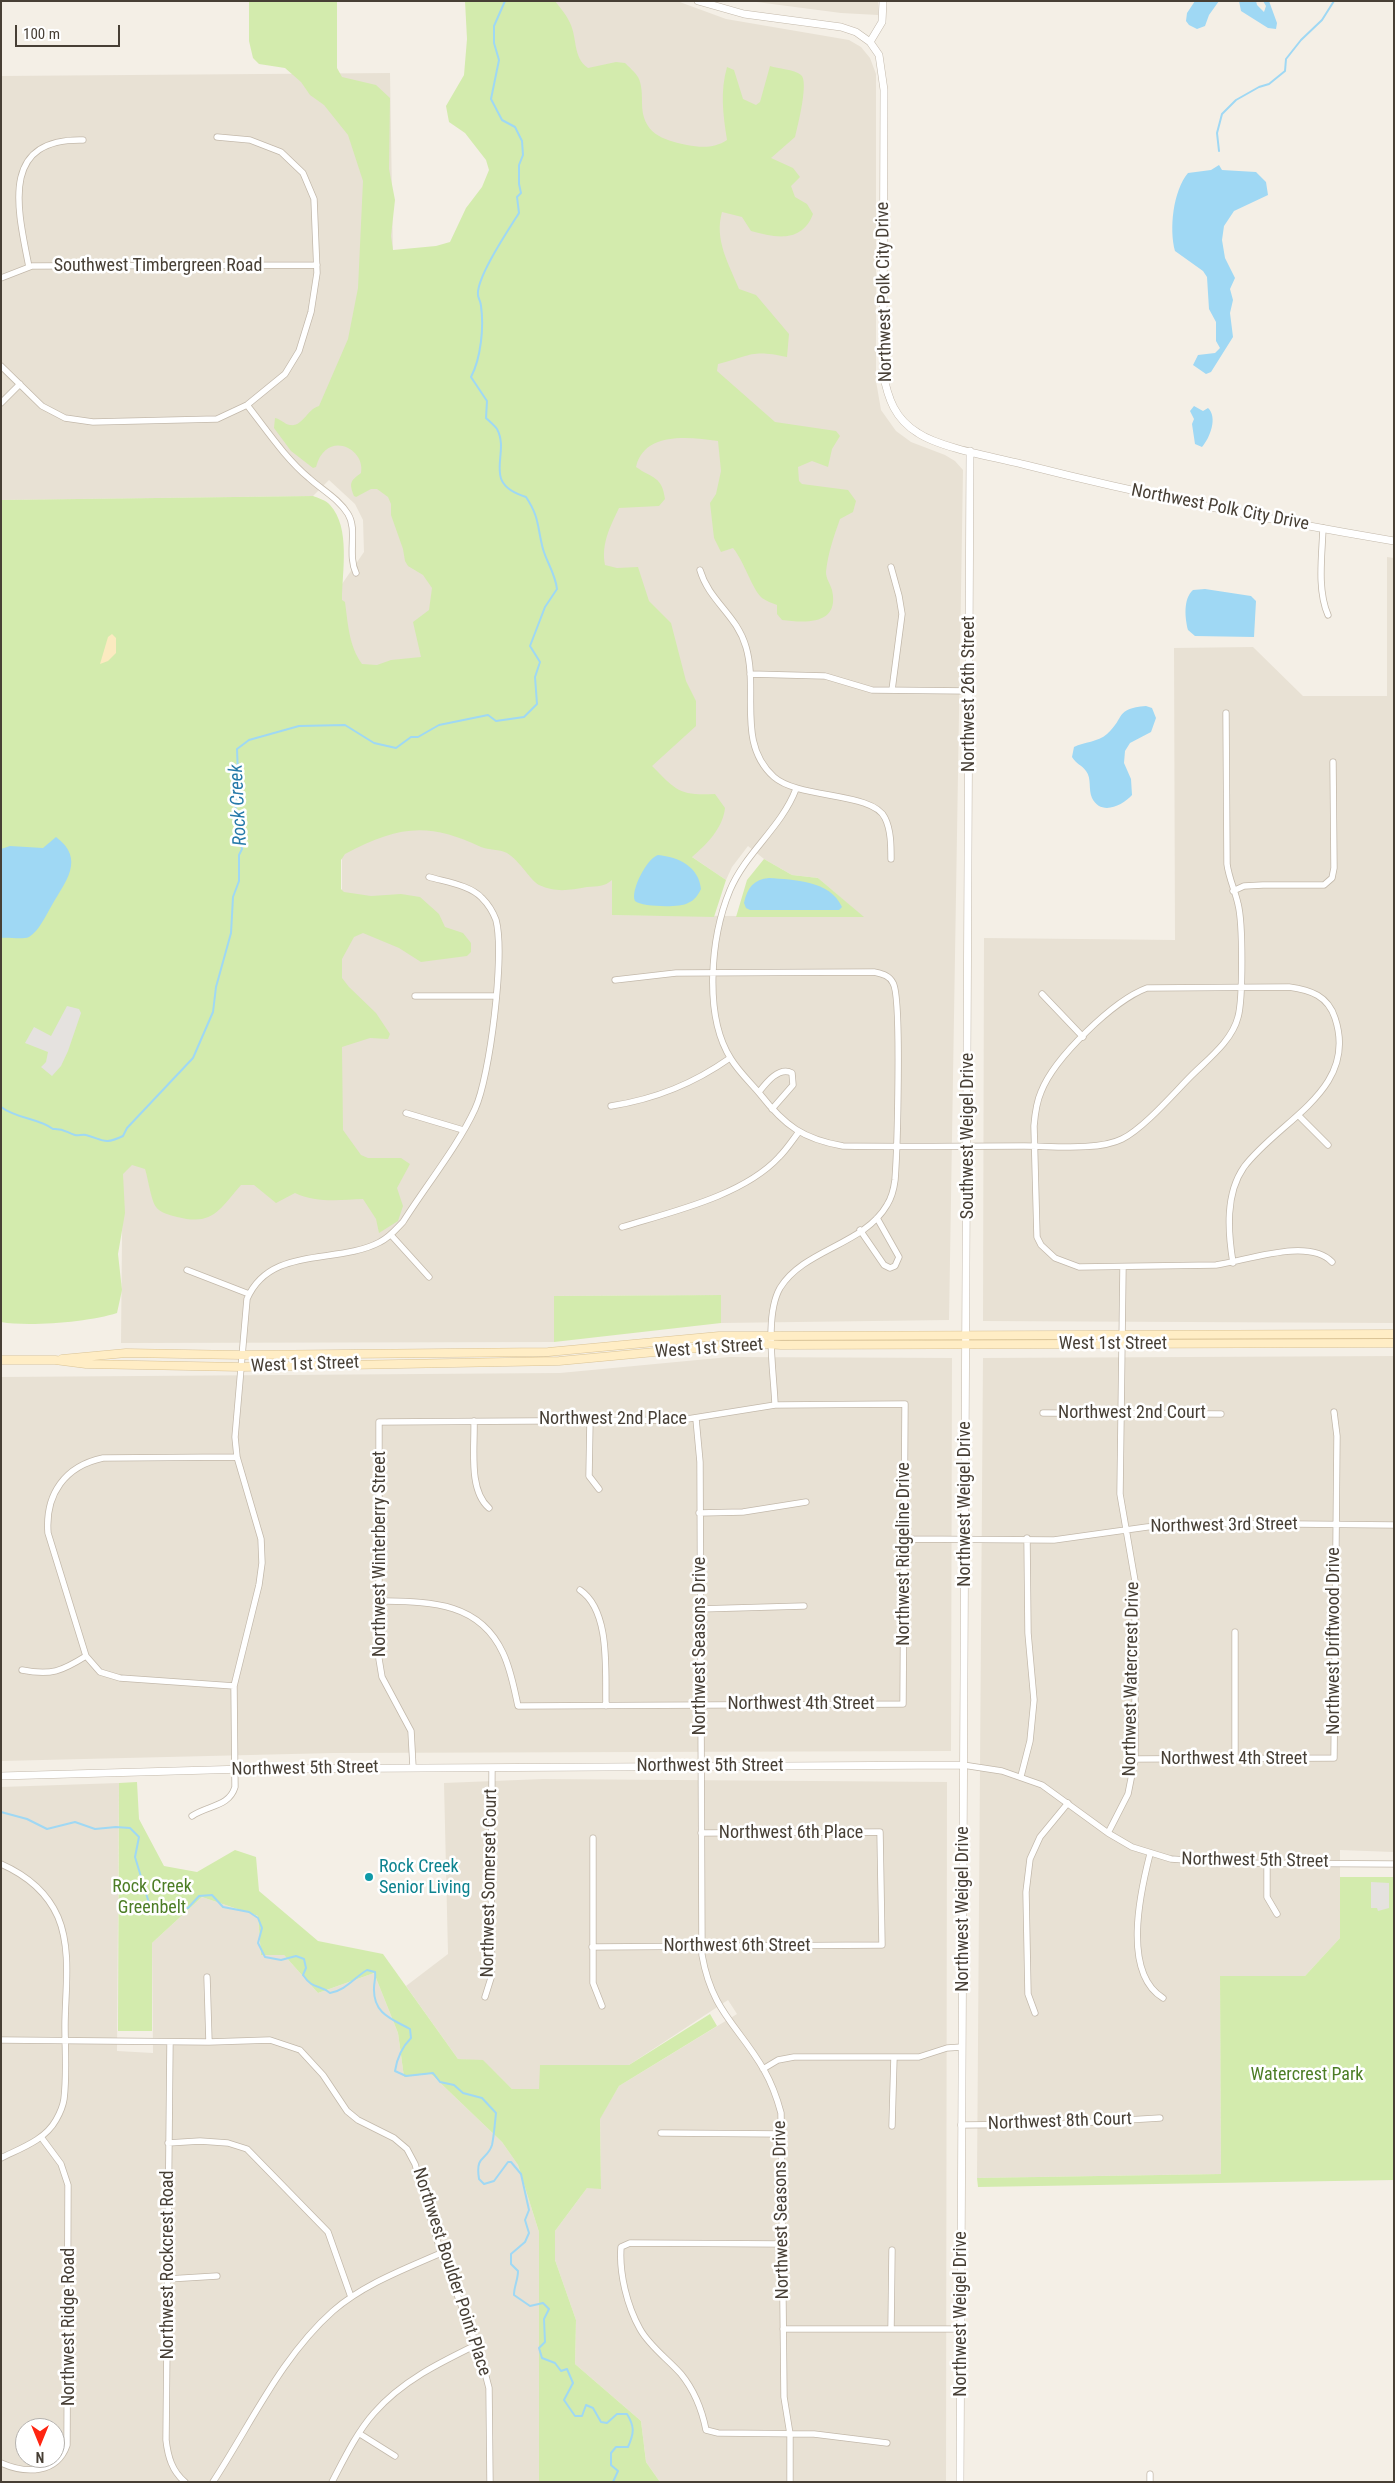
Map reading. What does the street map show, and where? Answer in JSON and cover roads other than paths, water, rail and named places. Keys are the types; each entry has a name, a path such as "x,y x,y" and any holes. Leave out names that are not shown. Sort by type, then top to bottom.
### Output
{"main road":[{"name":"West 1st Street","path":"1,1360 55,1360 86,1364 548,1352 719,1336 772,1340 966,1344 1394,1334"},
{"name":"West 1st Street","path":"55,1360 84,1355 126,1353 242,1361 559,1361 772,1340 966,1336 1394,1343"}],"street":[{"path":"698,1 744,14 849,29 870,42 882,22 882,1"},
{"name":"Northwest Polk City Drive","path":"870,42 879,55 883,79 883,373 886,390 897,415 908,427 934,441 1138,493 1394,541"},
{"path":"1,366 42,406 65,418 82,421 201,421 225,417 247,406 284,374 299,351 311,312 317,265 315,206 310,187 303,172 281,152 267,145 242,138 217,137"},
{"path":"29,267 15,198 17,174 30,153 43,145 57,141 83,140"},
{"name":"Southwest Timbergreen Road","path":"1,278 29,267 317,265"},
{"path":"1,403 20,384"},
{"path":"247,406 302,471 329,494 349,515 352,527 351,563 356,573"},
{"name":"Northwest 26th Street","path":"968,936 970,451"},
{"path":"1323,528 1322,591 1324,607 1328,615"},
{"path":"891,567 902,614 892,690"},
{"path":"700,570 707,590 729,613 746,647 750,674 750,736 760,762 775,778 796,789 862,802 878,809 885,818 890,839 891,859"},
{"path":"750,674 825,676 862,688 970,691"},
{"path":"796,789 783,816 747,859 730,889 714,946 714,1015 730,1058 772,1109 798,1133 820,1142 843,1146 1109,1144 1122,1139 1135,1130 1170,1098 1231,1033 1238,1016 1241,924 1227,864 1226,713"},
{"path":"1233,891 1244,886 1324,885 1332,878 1334,868 1334,762"},
{"path":"192,1816 204,1808 224,1802 231,1797 235,1787 234,1686 259,1585 262,1563 261,1539 236,1457 235,1437 245,1309 249,1294 256,1282 274,1267 368,1248 392,1235 404,1222 463,1130 480,1096 496,996 497,930 490,907 481,896 471,890 430,877"},
{"name":"Southwest Weigel Drive","path":"966,1336 968,936"},
{"path":"615,980 676,972 874,972 887,975 894,983 898,1007 896,1147 893,1189 887,1205 877,1218 790,1276 780,1288 774,1303 772,1340 775,1405"},
{"path":"1233,1263 1230,1208 1235,1186 1244,1167 1312,1103 1331,1077 1339,1054 1340,1031 1332,1008 1318,994 1306,989 1289,987 1148,988 1124,1000 1083,1037 1052,1072 1041,1090 1035,1112 1035,1224 1037,1237 1047,1252 1064,1263 1079,1267 1202,1266 1233,1263 1261,1256 1305,1251 1324,1255 1332,1262"},
{"path":"1042,994 1083,1037"},
{"path":"416,996 496,996"},
{"path":"611,1106 658,1097 707,1074 730,1058"},
{"path":"759,1092 778,1074 788,1071 792,1073 793,1085 772,1109"},
{"path":"406,1113 463,1130"},
{"path":"1298,1115 1328,1145"},
{"path":"622,1227 728,1192 753,1178 778,1158 798,1133"},
{"path":"860,1230 884,1266 890,1268 895,1266 899,1257 877,1218"},
{"path":"392,1235 429,1277"},
{"name":"Northwest Watercrest Drive","path":"1108,1833 1128,1794 1135,1758 1135,1589 1120,1494 1123,1267"},
{"path":"187,1270 249,1294"},
{"name":"Northwest Weigel Drive","path":"960,2482 966,1336"},
{"name":"Northwest 2nd Place","path":"379,1422 696,1419 738,1410 775,1405 905,1404"},
{"name":"Northwest Ridgeline Drive","path":"904,1704 905,1404"},
{"name":"Northwest Driftwood Drive","path":"1334,1412 1337,1436 1334,1758"},
{"name":"Northwest 2nd Court","path":"1043,1413 1220,1414"},
{"name":"Northwest Seasons Drive","path":"696,1419 700,1462 702,1947 705,1973 714,2000 763,2069 775,2092 781,2113 784,2397 790,2434 790,2482"},
{"path":"590,1420 589,1476 599,1489"},
{"path":"474,1421 476,1486 481,1501 489,1508"},
{"name":"Northwest Winterberry Street","path":"379,1422 379,1659 382,1677 411,1731 413,1768"},
{"path":"234,1686 120,1678 100,1672 86,1656 48,1533 48,1507 59,1483 79,1466 103,1458 236,1457"},
{"path":"699,1513 743,1512 806,1502"},
{"name":"Northwest 3rd Street","path":"904,1539 1027,1538 1054,1540 1194,1523 1394,1525"},
{"path":"1021,1776 1030,1741 1034,1700 1028,1634 1027,1538"},
{"path":"580,1590 594,1605 603,1636 606,1706"},
{"name":"Northwest 4th Street","path":"380,1601 423,1601 445,1605 465,1613 482,1625 503,1652 518,1706 904,1704"},
{"path":"700,1609 804,1606"},
{"path":"1235,1632 1236,1759"},
{"path":"22,1670 48,1673 63,1669 86,1656"},
{"name":"Northwest 4th Street","path":"1135,1758 1334,1758"},
{"name":"Northwest 5th Street","path":"1,1776 235,1769 964,1765 1021,1776 1042,1785 1108,1833 1150,1854 1190,1862 1394,1864"},
{"name":"Northwest Somerset Court","path":"485,1997 491,1978 492,1768"},
{"path":"1036,2013 1028,1994 1026,1892 1030,1859 1040,1837 1068,1803"},
{"name":"Northwest 6th Place","path":"701,1833 880,1832 882,1945"},
{"path":"594,1838 593,1983 602,2006"},
{"path":"1150,1854 1140,1899 1138,1940 1144,1975 1150,1987 1163,1998"},
{"path":"1267,1863 1267,1897 1277,1914"},
{"path":"1,1864 17,1871 36,1885 51,1904 61,1925 65,1948 66,2041 64,2100 56,2121 42,2137 1,2158"},
{"name":"Northwest 6th Street","path":"592,1947 882,1945"},
{"path":"207,1977 209,2042"},
{"name":"Northwest Boulder Point Place","path":"1,2040 170,2042 270,2040 300,2050 323,2075 347,2111 358,2120 394,2138 407,2149 416,2164 441,2253 476,2345 489,2388 490,2482"},
{"name":"Northwest Rockcrest Road","path":"170,2042 166,2440 172,2467 185,2482"},
{"path":"763,2069 778,2060 794,2057 919,2057 947,2048 962,2047"},
{"path":"892,2126 894,2057"},
{"name":"Northwest 8th Court","path":"961,2125 1061,2124 1160,2118"},
{"path":"661,2133 782,2134"},
{"name":"Northwest Ridge Road","path":"1,2463 20,2469 41,2469 55,2464 68,2445 69,2190 61,2164 42,2137"},
{"path":"168,2143 200,2141 228,2143 247,2150 328,2232 351,2297"},
{"path":"782,2244 630,2243 621,2247 620,2258 629,2305 640,2330 682,2375 703,2413 706,2430 718,2433 814,2434 887,2443"},
{"path":"891,2329 892,2250"},
{"path":"213,2482 285,2366 308,2336 333,2311 351,2297 398,2272 441,2253"},
{"path":"168,2279 217,2276"},
{"path":"783,2330 961,2329"},
{"path":"332,2482 374,2413 409,2381 429,2368 476,2345"},
{"path":"360,2434 394,2456"},
{"path":"1150,2474 1150,2482"}],"water":[{"path":"1195,1 1219,1 1209,15 1205,26 1197,29 1186,21 1187,13"},
{"path":"1239,1 1256,1 1257,5 1264,12 1266,6 1263,1 1269,1 1277,23 1276,29 1268,28 1241,11"},
{"path":"1219,165 1222,170 1256,172 1266,182 1268,195 1234,211 1224,226 1222,240 1225,258 1235,278 1230,289 1233,300 1230,313 1233,337 1211,372 1206,374 1193,365 1198,355 1215,353 1220,348 1216,341 1216,322 1209,309 1207,277 1203,271 1175,251 1172,232 1176,200 1188,173 1211,170"},
{"path":"1194,406 1203,411 1208,408 1213,422 1208,438 1202,447 1195,444 1192,424 1194,419 1190,411"},
{"path":"1205,589 1251,596 1256,601 1254,637 1195,636 1188,630 1186,603 1188,598 1193,590"},
{"path":"1146,706 1152,708 1156,718 1151,732 1130,743 1125,751 1124,763 1131,779 1132,795 1117,806 1101,807 1092,798 1088,774 1072,757 1074,747 1103,737 1129,709"},
{"path":"56,837 65,845 70,854 70,871 67,879 33,934 23,938 1,938 1,849 10,846 43,848"},
{"path":"658,855 673,858 687,864 692,869 701,889 693,900 684,905 670,906 645,905 635,901 635,890 640,875 649,862"},
{"path":"769,878 800,881 820,886 829,891 842,907 839,910 750,910 746,908 744,903 752,885 759,880"}],"waterway":[{"name":"Rock Creek","path":"1,1107 53,1129 76,1135 86,1135 104,1141 112,1140 123,1136 127,1128 193,1058 213,1012 216,987 231,933 233,897 239,881 239,855 242,849 235,816 238,775 237,749 249,740 299,726 345,725 374,743 396,748 411,737 418,737 439,725 488,715 496,721 524,717 537,704 535,677 540,662 530,646 545,607 557,589 556,583 543,549 531,504 526,497 512,491 504,484 500,476 500,439 497,429 486,418 487,401 471,377 477,361 482,333 482,314 478,295 479,287 487,266 519,213 517,197 521,193 519,165 523,155 522,141 515,127 502,120 491,99 499,60 494,43 494,26 505,1"},
{"path":"1219,151 1217,133 1222,114 1236,100 1259,87 1269,84 1285,71 1286,59 1301,40 1322,20 1334,1"},
{"name":"Rock Creek","path":"1,1812 27,1819 47,1829 75,1822 95,1829 130,1828 139,1837 135,1857 149,1903 188,1908 199,1896 212,1895 223,1907 249,1912 258,1918 262,1928 258,1943 265,1957 281,1960 296,1956 304,1959 306,1968 303,1975 310,1983 330,1993 345,1987 367,1970 375,1972 375,1997 380,2010 385,2015 410,2029 411,2038 400,2053 395,2071 406,2076 433,2073 440,2082 454,2085 463,2093 482,2098 496,2113 492,2145 480,2161 478,2171 479,2179 484,2184 494,2181 508,2162 511,2162 521,2174 529,2210 525,2220 529,2233 525,2242 511,2254 511,2264 518,2271 514,2295 530,2306 543,2303 549,2309 544,2319 545,2342 539,2348 542,2358 555,2363 561,2371 567,2369 573,2383 564,2400 575,2416 582,2416 586,2405 593,2408 601,2422 607,2423 617,2414 627,2414 630,2419 633,2430 628,2447 616,2447 611,2453 611,2465 618,2471 613,2482"}],"place":[{"name":"Rock Creek Senior Living","path":"369,1877"}],"park label":[{"name":"Rock Creek Greenbelt","path":"152,1897"},
{"name":"Watercrest Park","path":"1307,2075"}]}
